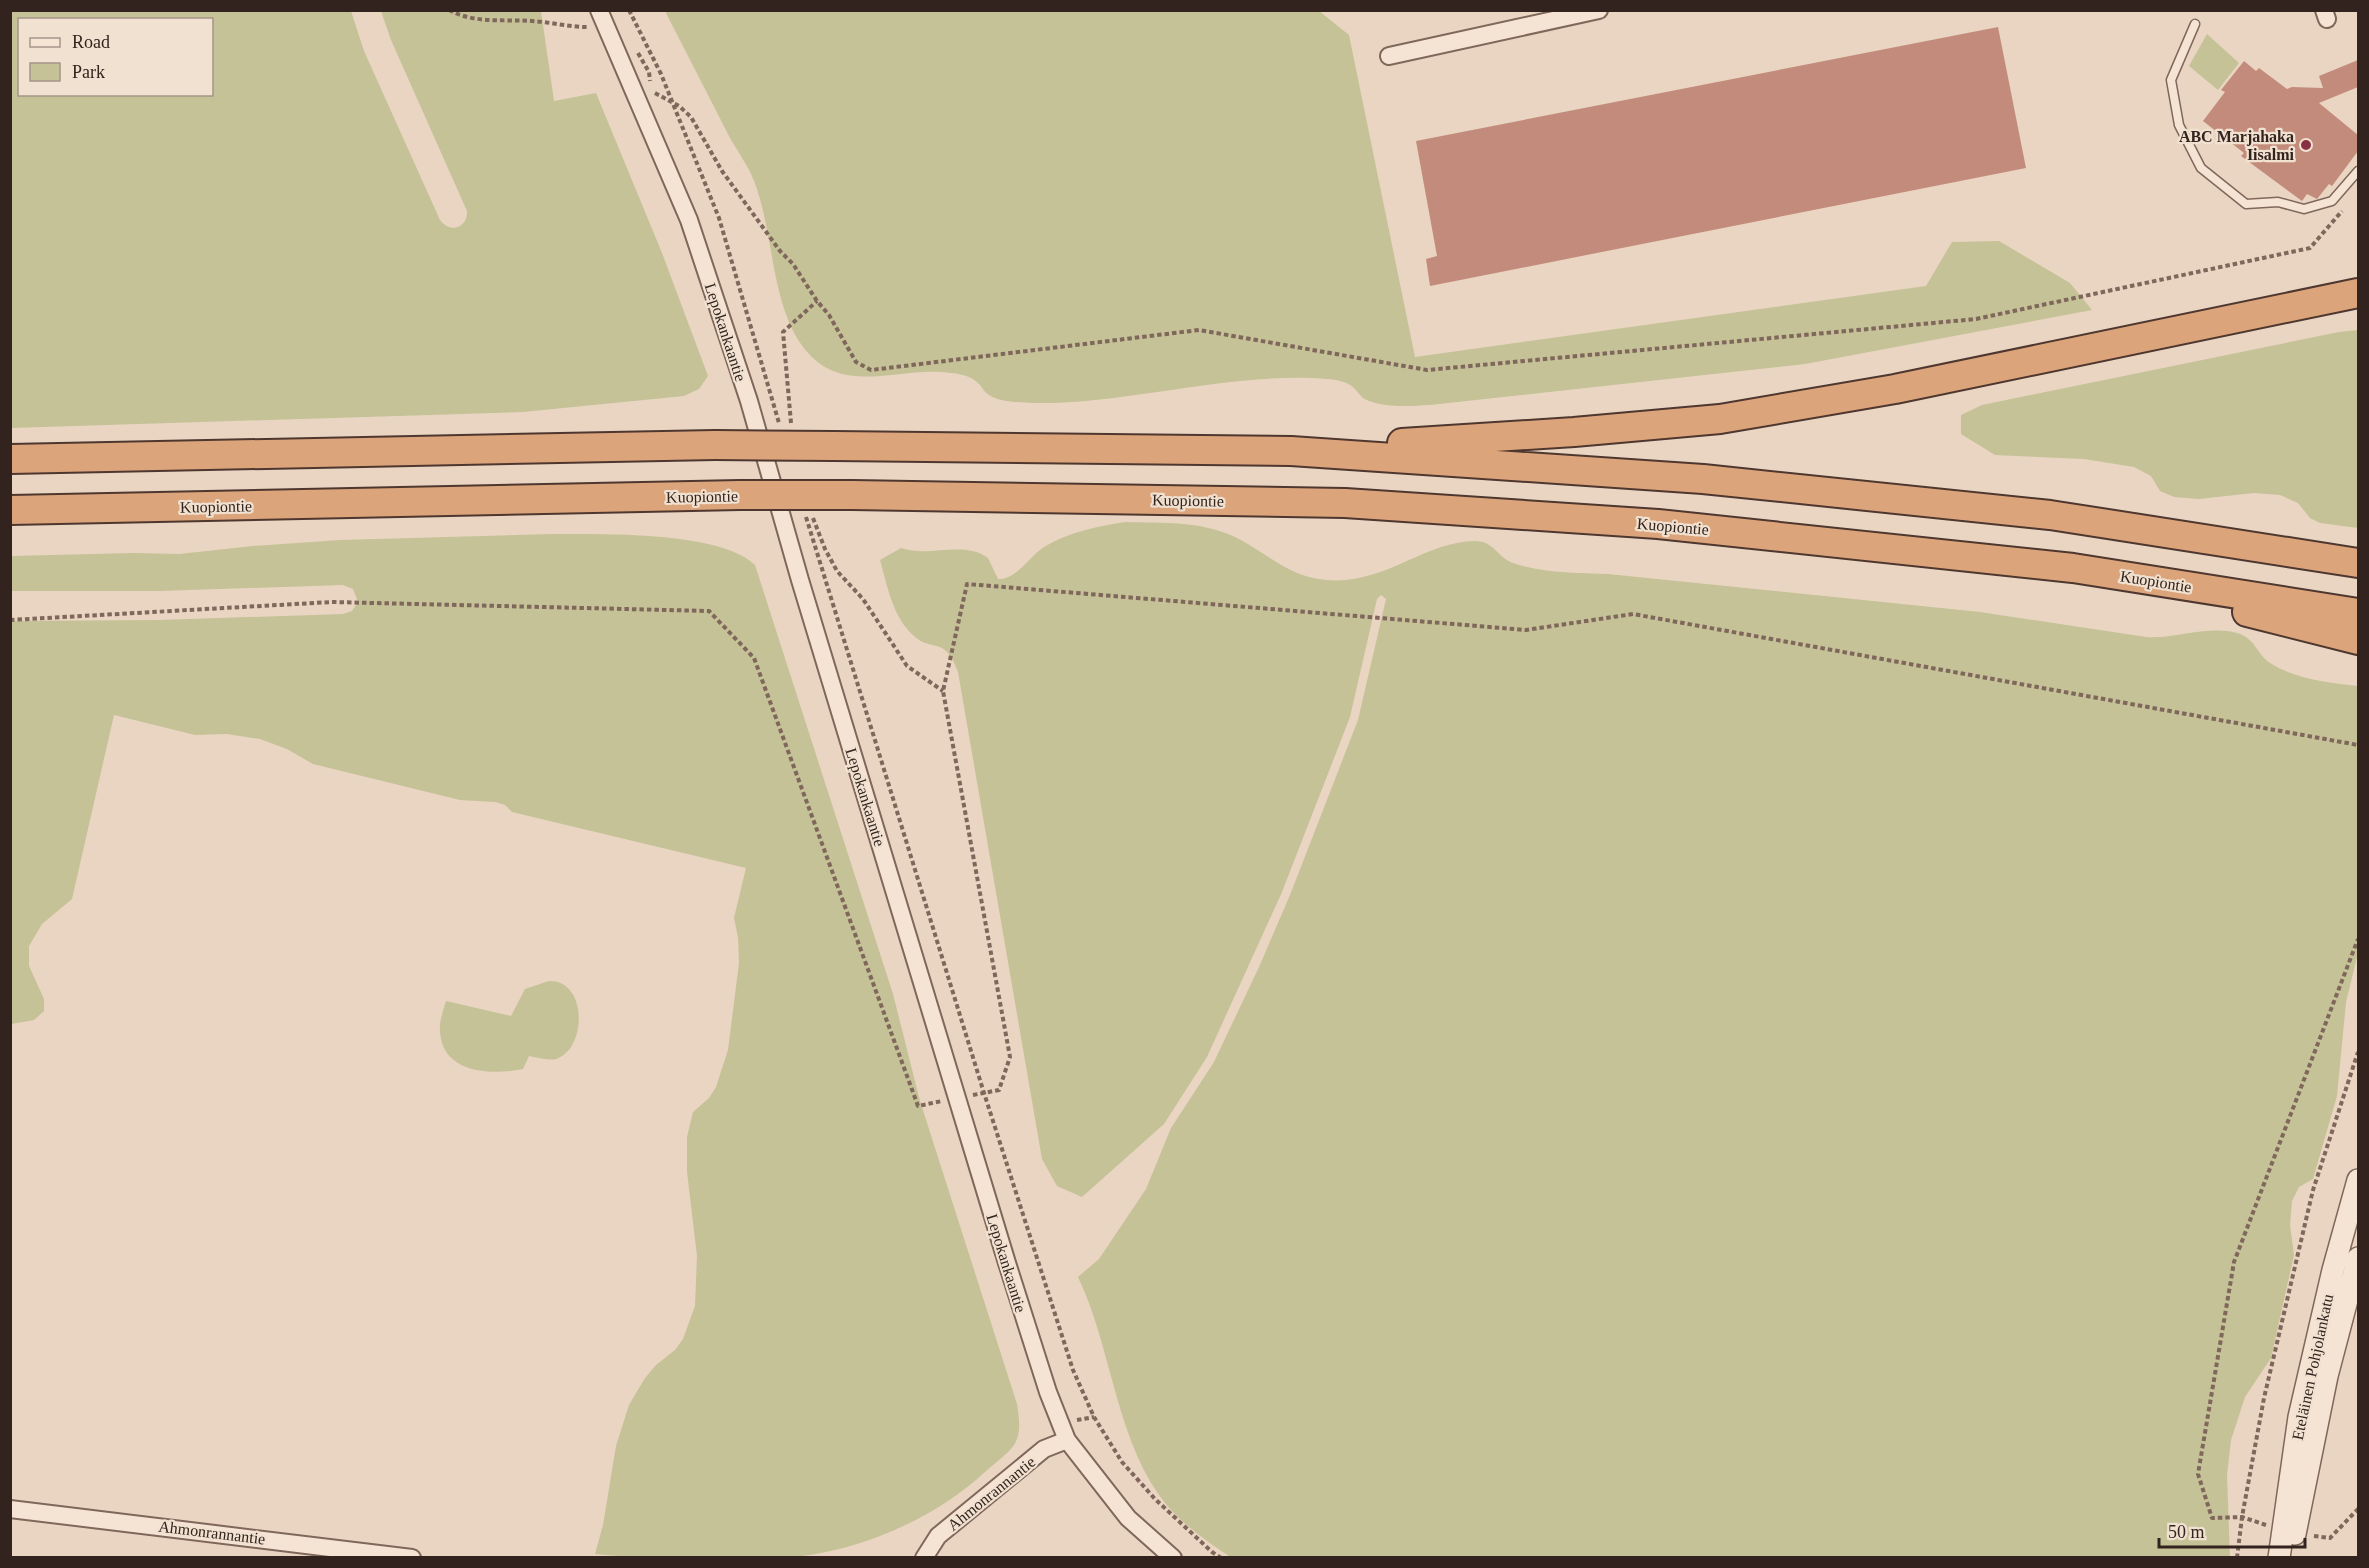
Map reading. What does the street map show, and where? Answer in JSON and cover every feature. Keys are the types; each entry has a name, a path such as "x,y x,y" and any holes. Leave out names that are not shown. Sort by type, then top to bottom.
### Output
{"highway":[{"path":"1291,451 1574,432 1720,419 1816,404 2358,293"},
{"path":"10,459 716,445 1291,451 1703,479 2050,515 2358,563"},
{"name":"Kuopiontie","path":"10,510 740,495 1345,503 1658,524 2073,568 2358,613"},
{"path":"2073,568 2358,640"}],"street":[{"name":"Lepokankaantie","path":"599,10 689,220 727,333 749,401 803,591 1048,1392 1067,1440 1128,1518 1173,1557"},
{"path":"1389,56 1599,10"},
{"name":"Eteläinen Pohjolankatu","path":"2289,1557 2289,1531 2299,1417 2333,1270 2358,1180"},
{"name":"Eteläinen Pohjolankatu","path":"2279,1557 2289,1531 2358,1258"},
{"name":"Ahmonrannantie","path":"924,1557 938,1536 1044,1449 1067,1440"},
{"name":"Ahmonrannantie","path":"10,1509 412,1557"}],"lane":[{"path":"2195,24 2171,80 2179,125 2201,168 2246,204 2278,202 2304,209 2332,201 2358,171"}],"path":[{"path":"629,10 661,74 718,218 781,432"},
{"path":"817,301 829,315 856,362 871,370 1199,330 1427,370 1976,319 2310,248 2345,209"},
{"path":"804,511 984,1093 1073,1370 1094,1417 1122,1462 1155,1499 1212,1552 1221,1557"},
{"path":"10,620 332,602 709,611 754,658 918,1106 999,1090 1010,1057 943,691 967,584 1526,630 1632,614 2358,745"},
{"path":"2358,939 2234,1263 2198,1474 2212,1518 2242,1517 2289,1531 2330,1538 2358,1509"},
{"path":"2237,1557 2264,1398 2313,1190 2358,1052"}],"green space":[{"path":"668,10 1319,11 1349,35 1415,357 1926,286 1952,242 1999,241 2070,283 2092,310 1805,364 1422,405 1384,405 1369,401 1345,382 1310,378 1241,381 1103,399 1034,403 1011,402 994,398 975,381 956,374 924,372 855,376 838,373 823,366 809,354 796,337 780,295 761,202 754,181 666,13"},
{"path":"10,11 351,11 364,51 440,220 453,228 465,222 467,211 391,40 381,11 541,11 554,101 596,93 662,253 708,376 699,389 684,396 523,412 11,428"},
{"path":"2207,34 2239,63 2218,90 2189,66"},
{"path":"2358,330 2358,528 2320,523 2310,518 2298,503 2280,495 2254,493 2199,499 2174,497 2160,491 2151,476 2134,467 2084,459 1995,455 1961,434 1961,415 1982,405"},
{"path":"1126,522 1194,525 1220,531 1244,542 1295,572 1318,579 1341,580 1362,577 1381,572 1436,549 1455,543 1475,541 1491,546 1513,563 1548,571 1608,574 1980,612 2146,637 2226,631 2248,638 2265,659 2290,673 2324,682 2358,686 2358,953 2346,1002 2337,1096 2313,1179 2299,1187 2292,1201 2290,1225 2294,1255 2271,1358 2245,1397 2231,1440 2227,1475 2230,1557 1232,1558 1183,1522 1159,1495 1132,1444 1098,1331 1078,1277 1099,1259 1146,1189 1171,1128 1214,1062 1259,967 1290,895 1358,720 1386,599 1381,595 1377,599 1350,717 1282,892 1207,1057 1164,1124 1082,1197 1057,1186 1042,1159 958,672 948,653 938,646 921,641 907,629 892,601 880,560 901,548 912,551 968,550 988,558 998,579 1005,578 1017,572 1044,547 1063,537 1105,525"},
{"path":"552,534 629,535 689,540 739,554 755,565 893,994 920,1101 1017,1404 1019,1429 1018,1437 1010,1450 965,1489 917,1519 864,1542 836,1550 782,1558 650,1558 595,1554 603,1525 616,1446 629,1405 645,1378 656,1365 675,1350 683,1339 695,1306 697,1256 687,1172 687,1137 693,1112 709,1098 716,1087 728,1050 739,963 738,937 734,918 746,868 512,812 505,805 495,802 460,800 313,764 287,749 260,739 227,734 195,735 114,715 72,899 42,924 29,946 29,966 44,999 44,1011 34,1020 11,1024 11,621 160,620 343,614 352,611 358,602 353,589 343,585 159,591 11,591 11,556 179,554 340,540"},
{"path":"549,981 562,984 571,991 577,1003 578,1030 566,1053 556,1059 529,1056 523,1069 495,1072 467,1068 447,1053 441,1040 440,1024 446,1001 511,1016 525,989"}],"building":[{"path":"1998,27 2026,168 1430,286 1426,259 1437,256 1416,141"},
{"path":"2358,60 2358,87 2319,103 2358,135 2358,151 2332,186 2329,184 2317,199 2307,194 2302,201 2241,156 2244,153 2203,121 2225,92 2221,90 2244,61 2256,71 2259,68 2287,89 2292,87 2323,88 2319,76"}],"place":[{"name":"ABC Marjahaka Iisalmi","path":"2306,145"}]}
